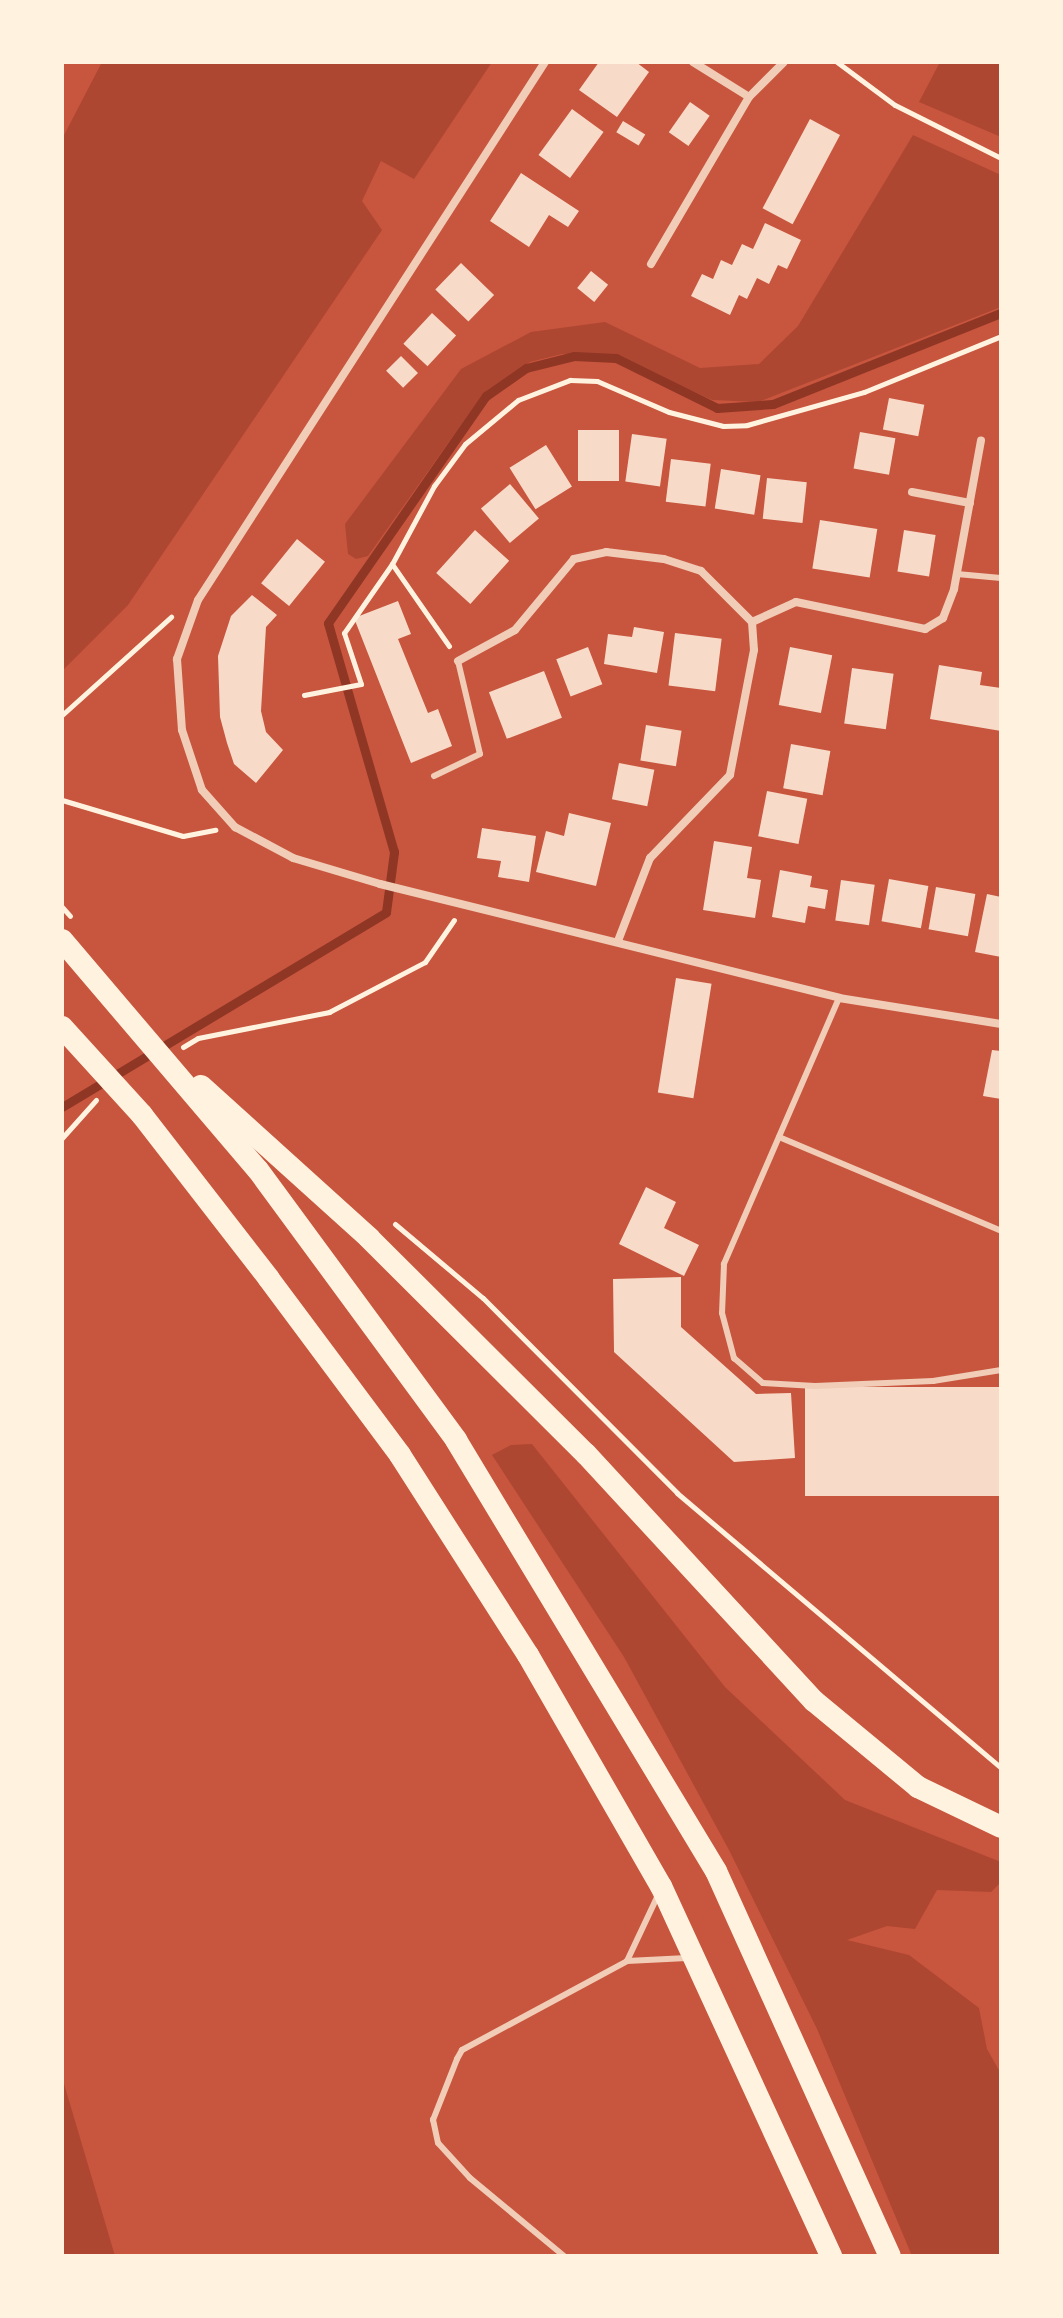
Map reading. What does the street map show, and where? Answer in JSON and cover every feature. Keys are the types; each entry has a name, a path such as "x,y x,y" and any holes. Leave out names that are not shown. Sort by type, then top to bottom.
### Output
{"highway":[{"path":"62,940 185,1078 258,1170 481,1480 716,1871 890,2256"},
{"path":"62,1027 142,1115 400,1455 528,1655 661,1886 831,2256"},
{"path":"185,1078 369,1238 586,1454 814,1701 918,1787 1001,1827"}],"street":[{"path":"545,62 198,600 177,659 182,730 202,790 235,827 293,858 380,884 839,998 1001,1024"},
{"path":"693,62 749,97"},
{"path":"651,264 749,97 784,62"},
{"path":"752,622 796,602 925,629 943,618 957,574 981,440"},
{"path":"912,492 970,503"},
{"path":"458,661 515,630 574,559 606,552 664,559 701,571 752,622 754,650 730,775 650,858 618,941"}],"lane":[{"path":"957,574 1001,578"},
{"path":"434,776 480,754 458,661"},
{"path":"839,998 724,1264 722,1313 734,1358 763,1383 815,1386 933,1381 1001,1370"},
{"path":"779,1137 1001,1231"},
{"path":"627,1961 661,1886"},
{"path":"564,2256 470,2178 438,2143 433,2120 462,2050 627,1961 696,1960"}],"path":[{"path":"837,62 895,105 1001,158"},
{"path":"304,695 361,684 344,633 392,564 434,486 465,444 494,415 539,388 570,380 597,381 669,412 723,426 747,425 864,392 1001,336"},
{"path":"392,564 458,661"},
{"path":"62,715 154,628 198,600"},
{"path":"62,800 183,836 235,827"},
{"path":"198,1038 329,1012 425,962 464,905"},
{"path":"62,1138 93,1102"},
{"path":"483,1298 677,1493 1001,1768"}],"shaded area":[{"path":"102,62 492,62 414,179 381,161 362,201 382,230 128,605 62,671 62,139"},
{"path":"940,62 1001,62 1001,137 919,102"},
{"path":"913,135 1001,175 1001,307 758,402 712,400 608,354 562,354 530,362 483,394 368,556 356,559 348,554 345,524 461,369 531,332 605,322 700,368 759,364 798,326"},
{"path":"532,1444 725,1687 845,1800 1001,1862 1001,1882 991,1892 937,1890 915,1929 887,1926 847,1940 909,1955 979,2008 987,2049 1001,2074 1001,2256 912,2256 817,2029 729,1850 624,1657 492,1455 511,1445"},
{"path":"62,2077 115,2256 62,2256"}],"building":[{"path":"599,62 636,62 649,72 617,117 579,90"},
{"path":"690,102 710,116 688,146 669,132"},
{"path":"572,109 604,132 570,178 538,155"},
{"path":"810,119 840,135 793,224 763,208"},
{"path":"623,121 645,134 639,146 616,132"},
{"path":"521,173 579,211 568,227 549,215 529,247 490,221"},
{"path":"765,223 801,240 787,269 778,265 769,284 757,278 747,299 739,295 730,315 691,296 702,274 713,279 721,260 732,265 742,244 753,249"},
{"path":"461,263 494,295 468,322 435,290"},
{"path":"591,271 608,285 594,302 577,288"},
{"path":"432,313 456,336 427,366 403,344"},
{"path":"401,356 418,373 403,388 386,371"},
{"path":"889,398 924,405 918,436 883,429"},
{"path":"578,430 619,430 619,481 578,481"},
{"path":"860,432 895,438 889,475 854,468"},
{"path":"632,434 667,439 660,486 625,482"},
{"path":"546,445 572,487 535,509 510,468"},
{"path":"671,459 711,464 705,507 666,502"},
{"path":"721,469 761,475 754,515 715,509"},
{"path":"767,478 807,482 802,523 763,519"},
{"path":"510,484 539,518 510,543 481,508"},
{"path":"820,520 877,529 870,577 812,568"},
{"path":"475,530 509,561 470,604 436,573"},
{"path":"904,530 936,535 929,576 897,571"},
{"path":"297,539 325,562 289,606 261,583"},
{"path":"252,595 277,615 266,627 261,711 266,732 283,750 256,783 234,764 227,743 220,717 218,656 231,616"},
{"path":"398,601 411,634 398,639 428,713 438,709 452,746 411,763 354,618"},
{"path":"634,627 664,632 657,673 604,664 608,634 632,637"},
{"path":"675,633 722,639 715,691 669,686"},
{"path":"588,647 602,684 571,697 556,659"},
{"path":"790,647 832,655 821,713 779,705"},
{"path":"939,665 982,672 980,685 1001,688 1001,731 930,719"},
{"path":"852,668 894,674 886,729 844,723"},
{"path":"544,671 562,718 507,739 489,692"},
{"path":"646,725 682,731 676,766 640,761"},
{"path":"791,744 830,751 823,795 783,788"},
{"path":"619,763 654,770 647,806 612,799"},
{"path":"767,791 807,799 798,844 758,836"},
{"path":"569,813 611,823 596,886 536,872 546,831 564,836"},
{"path":"482,828 536,836 529,882 498,877 501,861 477,858"},
{"path":"714,841 752,847 747,878 761,880 755,918 703,910"},
{"path":"780,870 812,876 810,887 828,890 825,909 808,906 805,923 772,917"},
{"path":"889,879 928,886 921,928 882,921"},
{"path":"841,880 875,885 869,925 835,921"},
{"path":"936,887 975,894 968,936 929,929"},
{"path":"987,894 1001,897 1001,957 975,952"},
{"path":"676,978 712,984 693,1098 658,1093"},
{"path":"992,1050 1001,1051 1001,1099 983,1096"},
{"path":"646,1187 676,1202 664,1228 699,1245 684,1276 619,1244"},
{"path":"681,1277 681,1327 756,1394 791,1393 795,1458 734,1462 614,1352 613,1279"},
{"path":"805,1387 1001,1387 1001,1496 805,1496"}],"waterway":[{"path":"62,1107 386,912 394,852 328,623 486,396 526,368 574,356 616,358 717,408 773,404 1001,313"}]}
